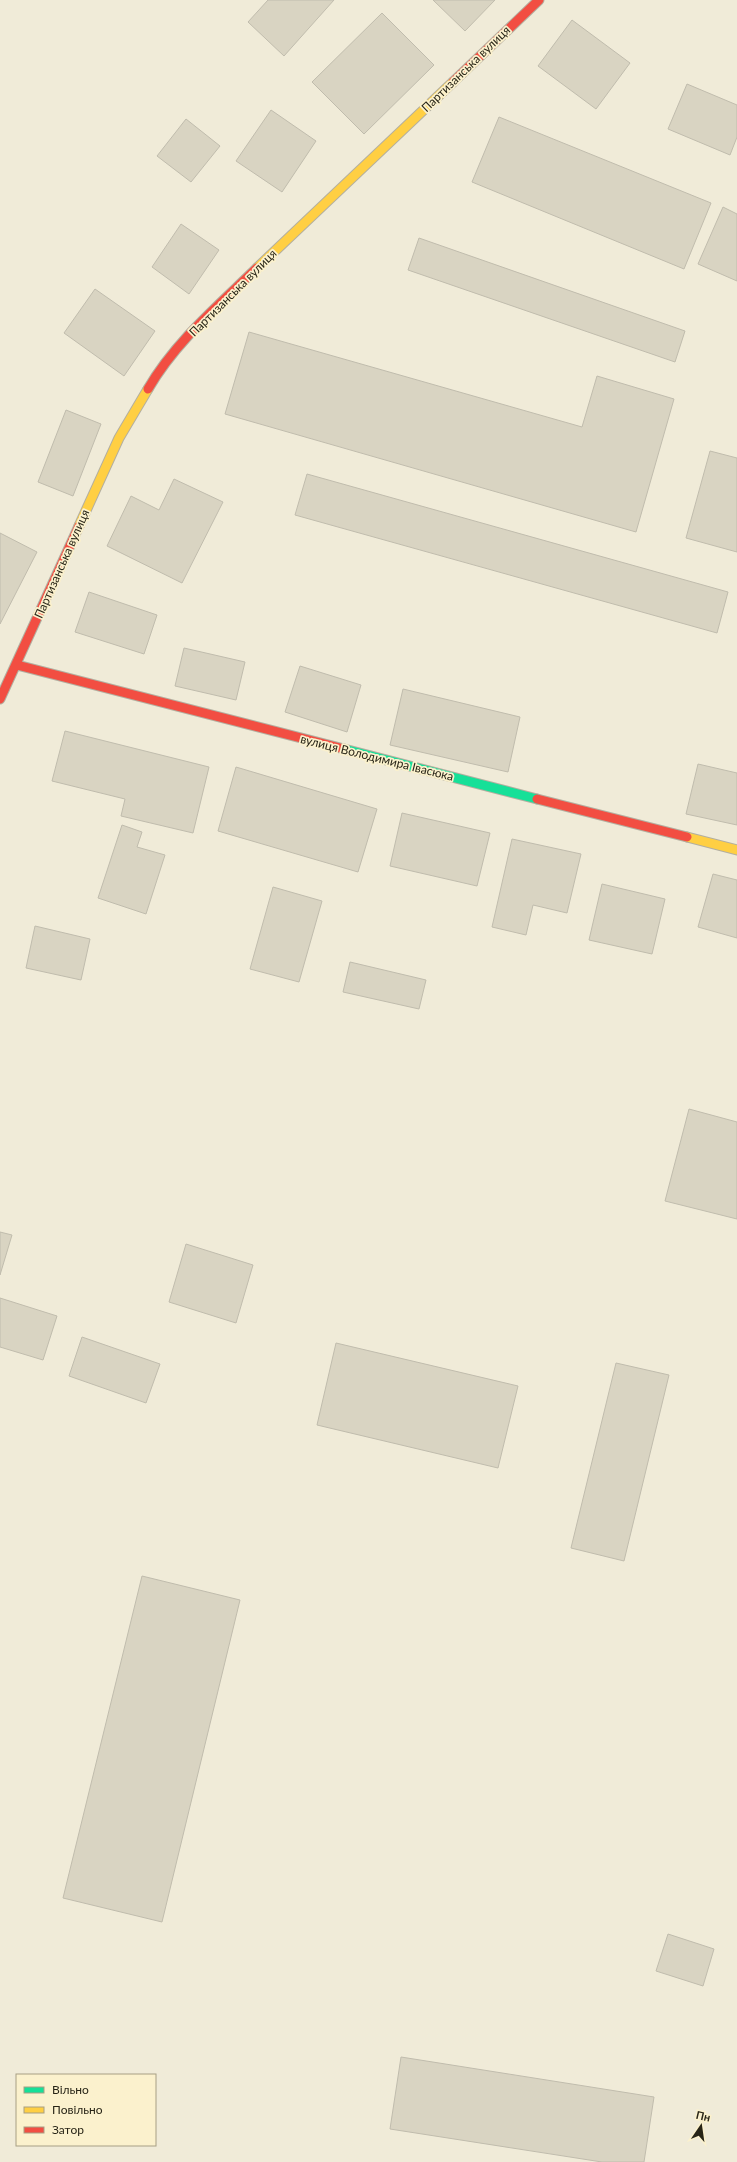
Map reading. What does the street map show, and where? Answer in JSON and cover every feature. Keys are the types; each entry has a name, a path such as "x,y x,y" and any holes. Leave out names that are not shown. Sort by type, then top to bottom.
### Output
{"street":[{"name":"Партизанська вулиця","path":"0,699 17,665 119,438 158,372 209,314 539,0"},
{"name":"вулиця Володимира Івасюка","path":"17,665 737,850"}],"building":[{"path":"268,0 334,0 284,56 248,22"},
{"path":"433,0 495,0 465,31"},
{"path":"382,13 434,65 364,134 312,82"},
{"path":"572,20 630,63 596,109 538,66"},
{"path":"687,84 737,105 737,137 730,155 668,129"},
{"path":"271,110 316,141 282,192 236,161"},
{"path":"499,117 711,203 684,269 472,182"},
{"path":"186,119 220,146 191,182 157,156"},
{"path":"723,207 737,214 737,281 698,264"},
{"path":"181,224 219,250 189,294 152,267"},
{"path":"419,238 685,331 675,362 408,270"},
{"path":"95,289 155,331 124,376 64,333"},
{"path":"249,332 582,427 597,376 674,399 636,532 225,414"},
{"path":"66,410 101,424 73,496 38,482"},
{"path":"710,451 737,458 737,552 686,538"},
{"path":"307,474 728,592 717,633 295,515"},
{"path":"174,479 223,502 182,583 107,546 131,496 159,510"},
{"path":"0,533 37,552 0,624"},
{"path":"89,592 157,615 144,654 75,632"},
{"path":"184,648 245,662 236,700 175,686"},
{"path":"300,666 361,685 347,732 285,712"},
{"path":"403,689 520,717 508,772 390,745"},
{"path":"65,731 209,767 193,833 121,816 125,799 52,781"},
{"path":"698,764 737,773 737,825 686,814"},
{"path":"236,767 377,809 358,872 218,831"},
{"path":"402,813 490,833 477,886 390,866"},
{"path":"122,825 142,832 137,847 165,855 146,914 98,898"},
{"path":"512,839 581,854 567,913 533,905 526,935 492,927"},
{"path":"713,874 737,880 737,938 698,927"},
{"path":"602,884 665,899 652,954 589,940"},
{"path":"273,887 322,901 299,982 250,969"},
{"path":"35,926 90,939 81,980 26,968"},
{"path":"350,962 426,980 419,1009 343,992"},
{"path":"689,1109 737,1122 737,1219 665,1201"},
{"path":"0,1232 12,1235 0,1275"},
{"path":"186,1244 253,1265 236,1323 169,1302"},
{"path":"0,1298 57,1316 43,1360 0,1347"},
{"path":"82,1337 160,1364 146,1403 69,1376"},
{"path":"336,1343 518,1386 498,1468 317,1425"},
{"path":"616,1363 669,1375 624,1561 571,1548"},
{"path":"142,1576 240,1600 162,1922 63,1898"},
{"path":"668,1934 714,1949 703,1986 656,1971"},
{"path":"401,2057 654,2097 644,2162 602,2162 390,2129"}],"traffic: fast":[{"path":"344,749 537,799"}],"traffic: slow":[{"path":"257,268 453,82"},
{"path":"79,526 119,438 148,389"},
{"path":"687,837 737,850"}],"traffic: jam":[{"path":"453,82 539,0"},
{"path":"148,389 171,355 184,340 257,268"},
{"path":"0,699 79,526"},
{"path":"17,665 344,749"},
{"path":"537,799 687,837"}]}
